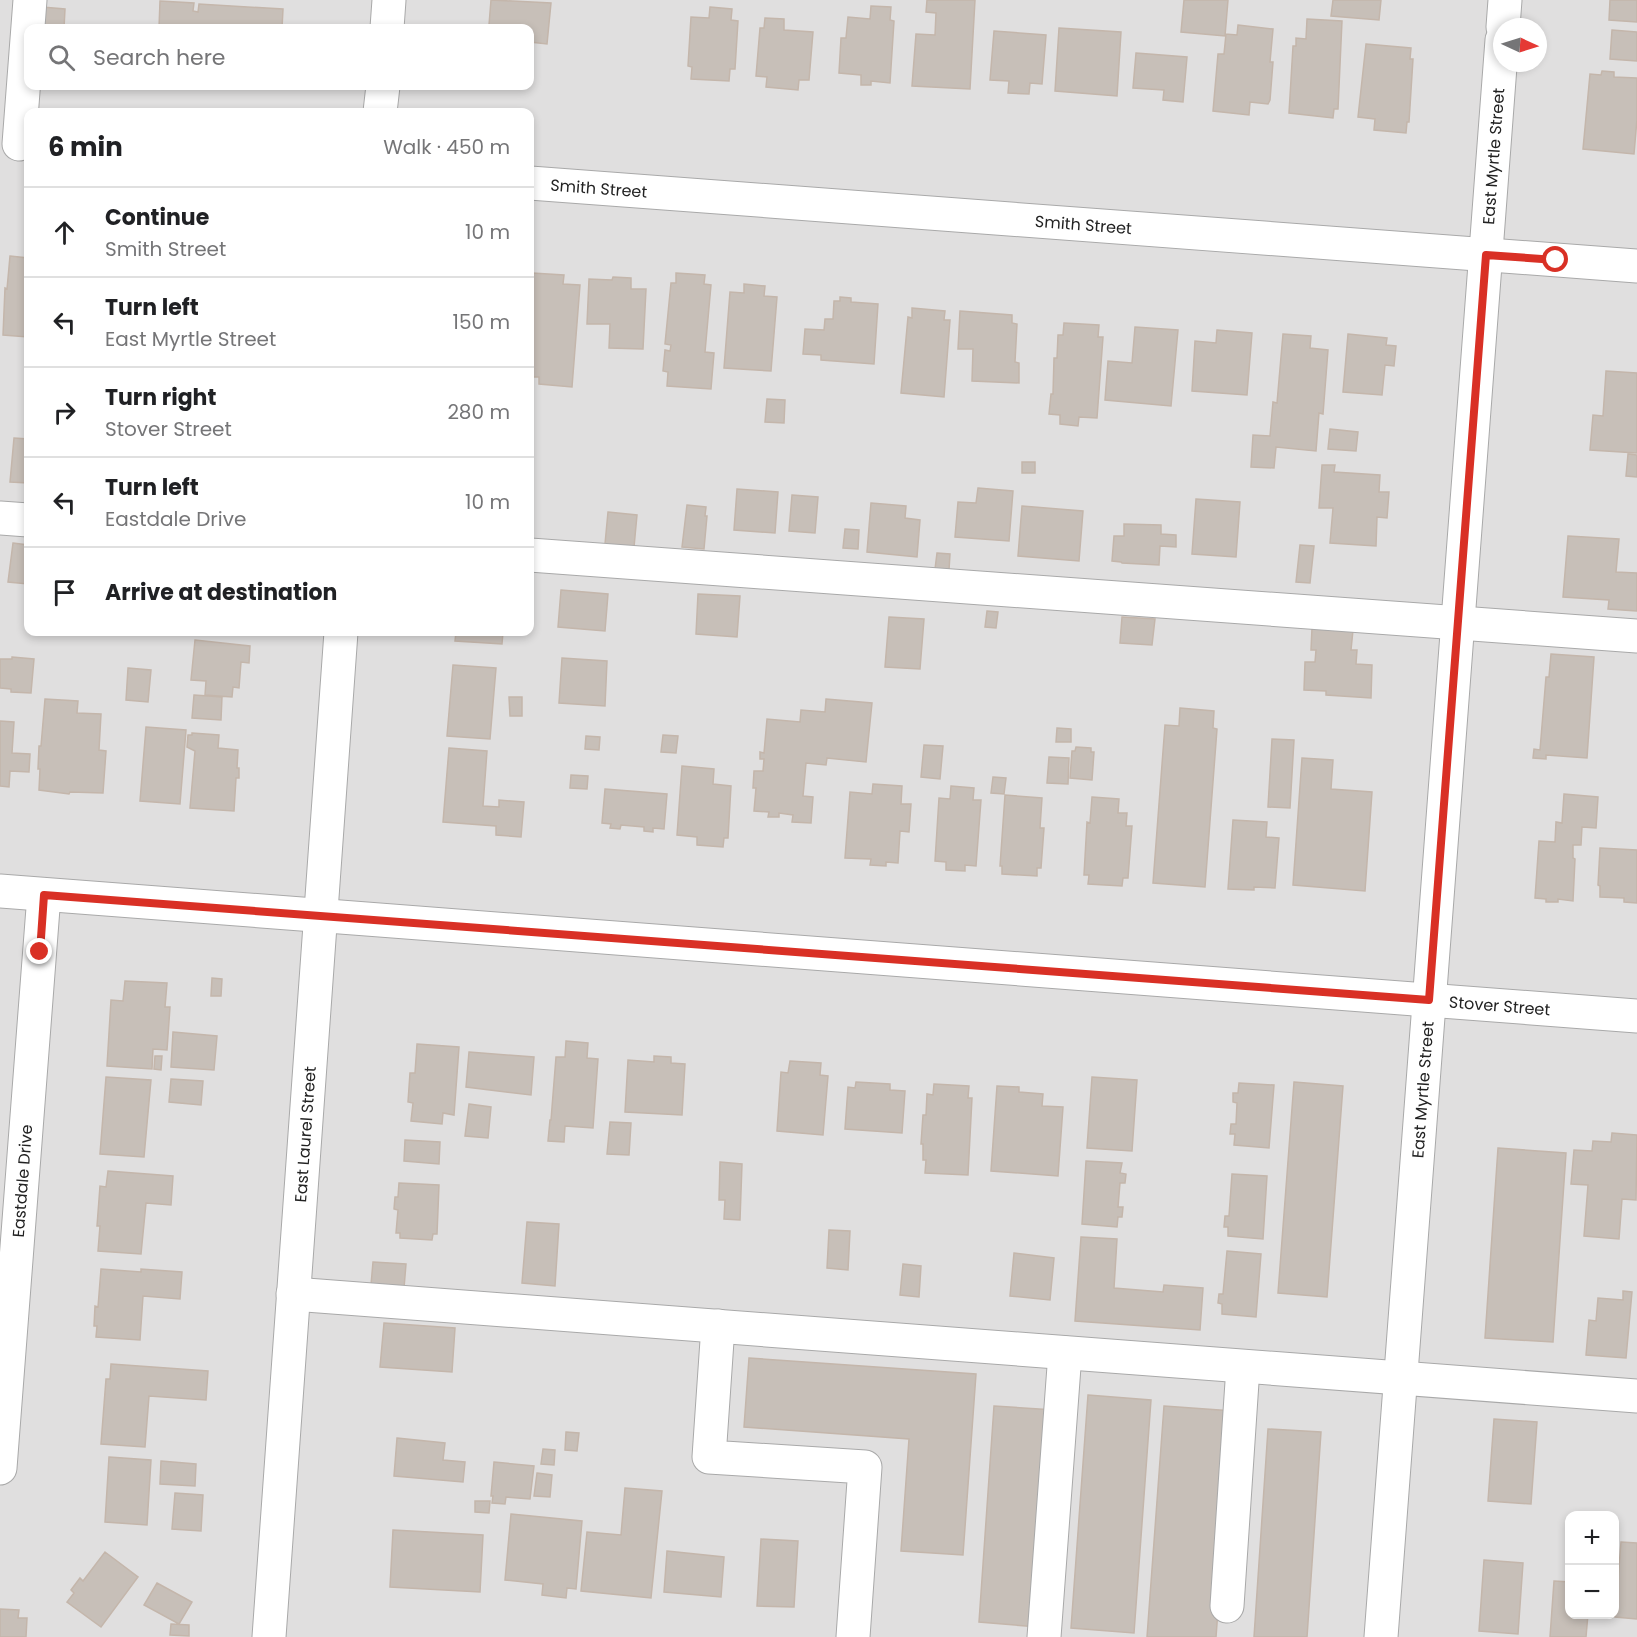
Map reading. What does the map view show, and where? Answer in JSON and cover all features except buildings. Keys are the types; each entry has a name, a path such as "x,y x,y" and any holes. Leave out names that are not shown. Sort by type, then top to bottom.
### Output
{"street":[{"path":"28,24 30,0"},
{"path":"387,24 389,0"},
{"path":"1504,18 1505,0"},
{"path":"16,144 24,62"},
{"name":"East Myrtle Street","path":"1381,1637 1500,72"},
{"path":"380,108 382,90"},
{"name":"Smith Street","path":"534,183 1637,266"},
{"path":"0,518 24,520"},
{"path":"534,555 1637,636"},
{"name":"East Laurel Street","path":"269,1637 341,636"},
{"name":"Stover Street","path":"0,891 1637,1016"},
{"name":"Eastdale Drive","path":"0,1468 44,895"},
{"path":"293,1294 1637,1396"},
{"path":"718,1326 709,1457 865,1467 854,1637"},
{"path":"1044,1637 1065,1353"},
{"path":"1227,1606 1243,1366"}],"shaded area":[{"path":"0,0 1637,0 1637,1637 0,1637"}],"route":[{"path":"40,952 44,895 1429,1000 1486,255 1556,260"}]}
